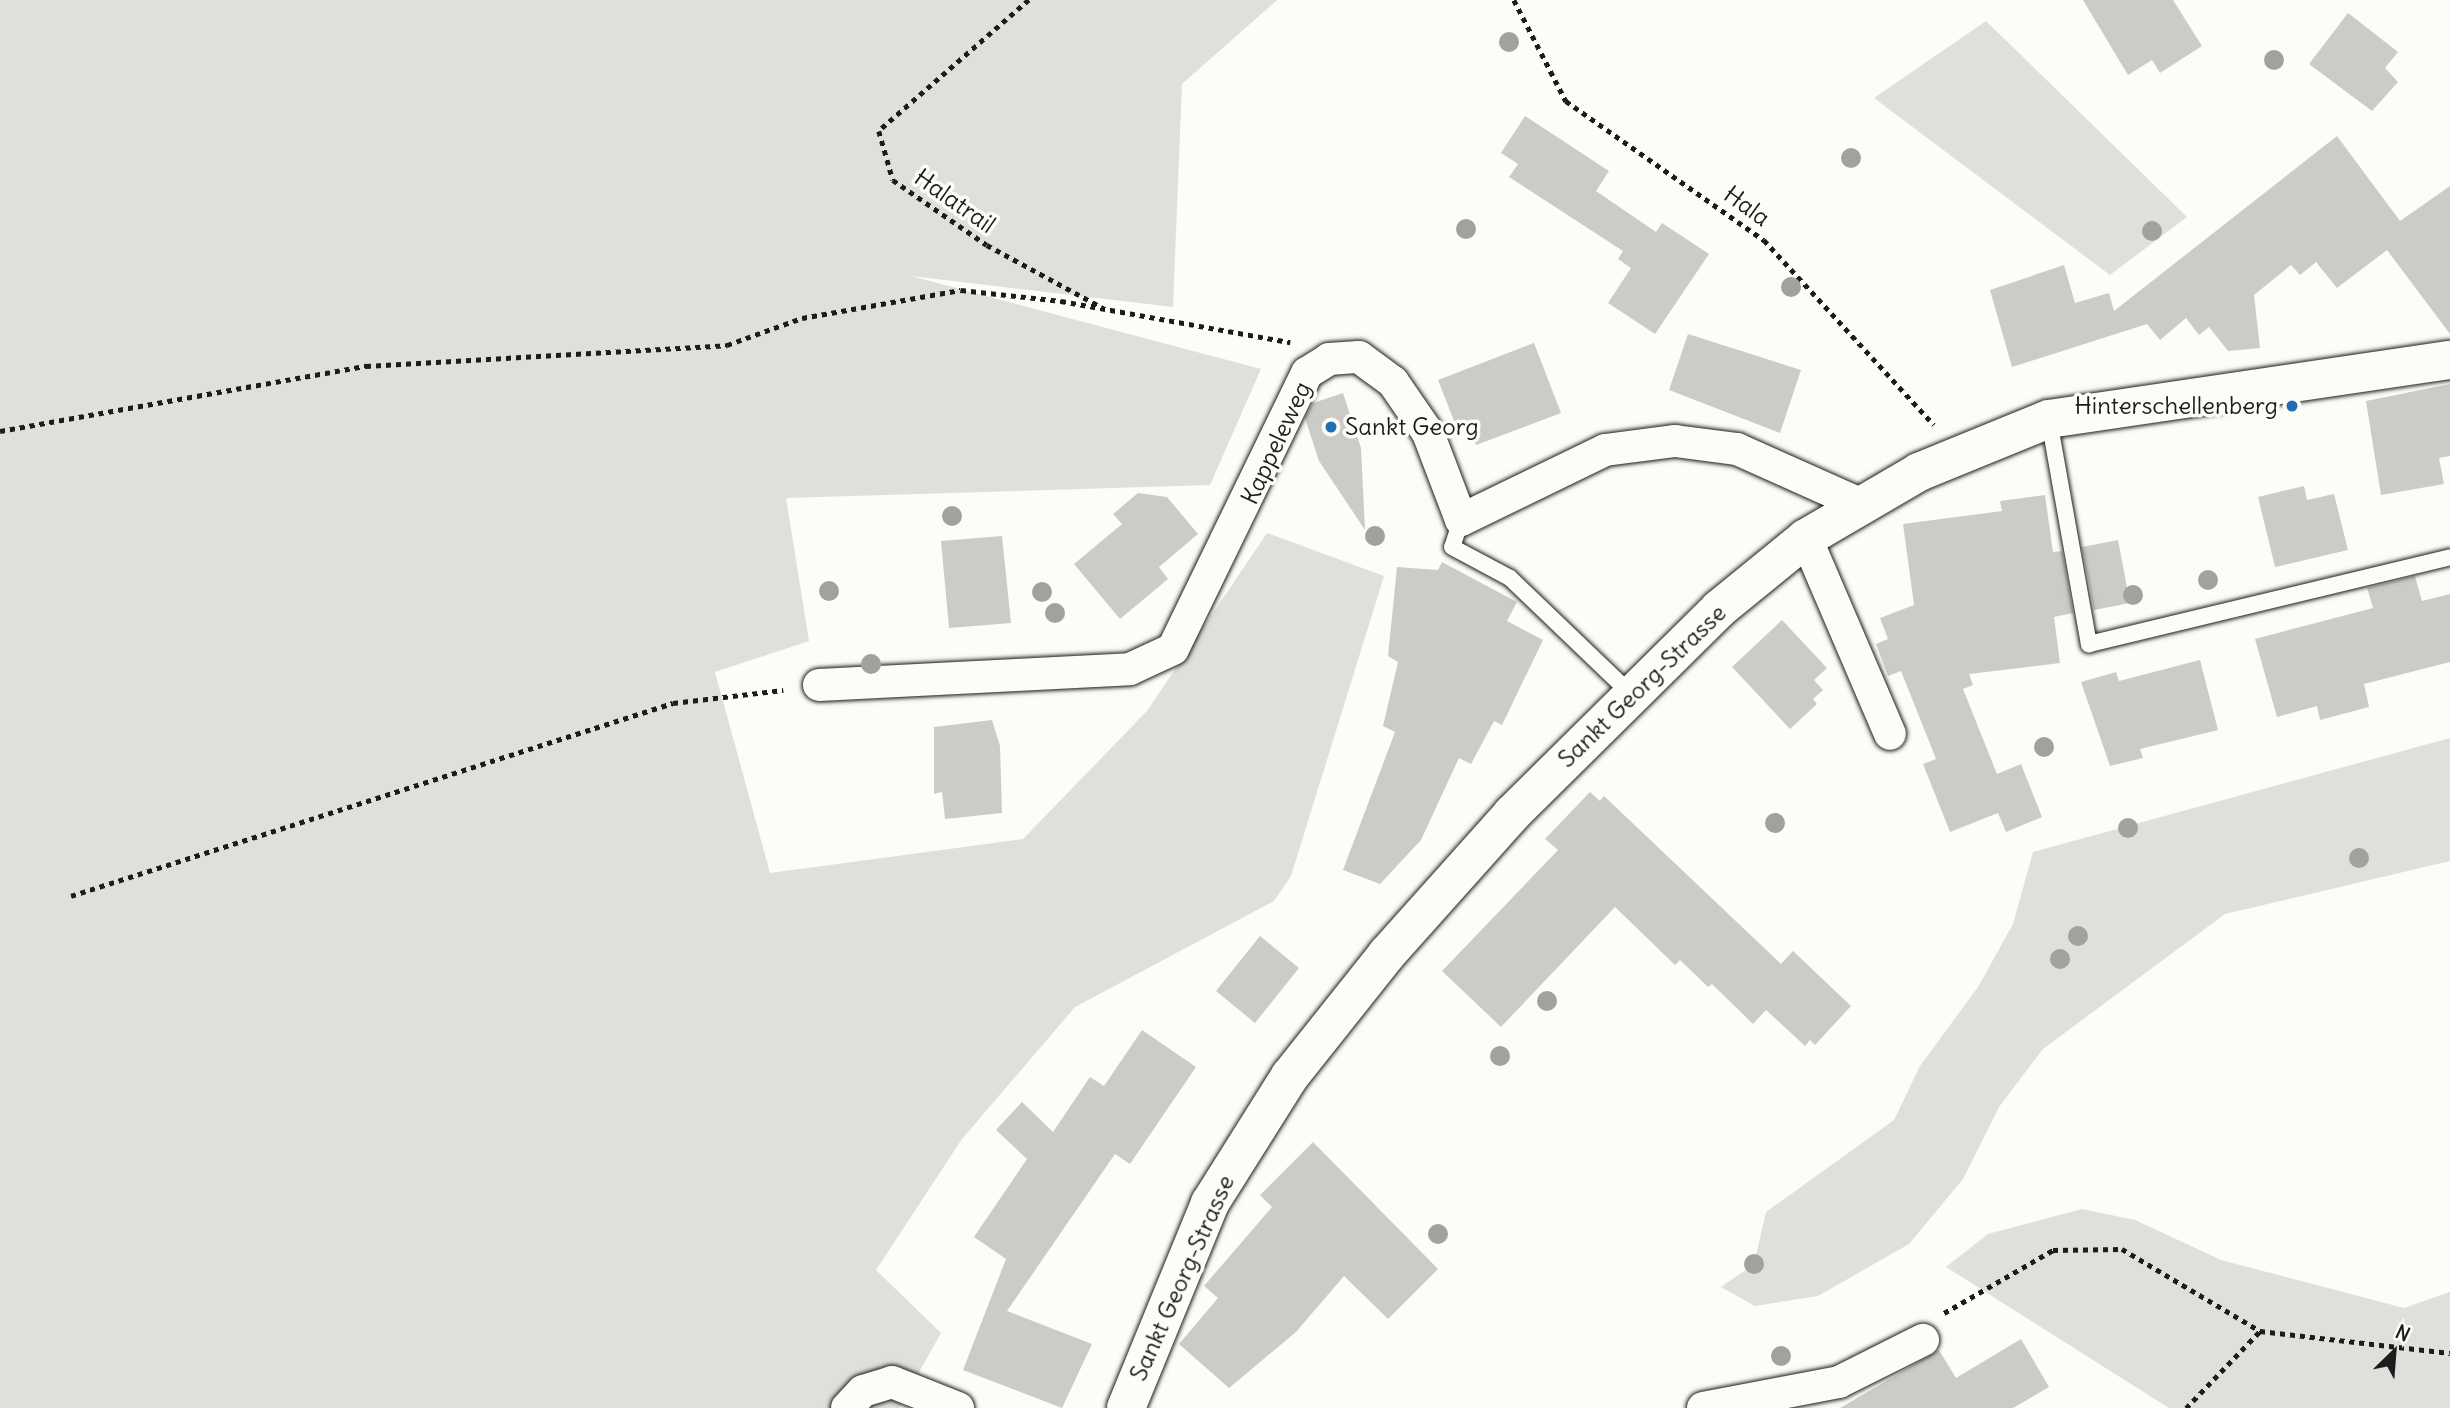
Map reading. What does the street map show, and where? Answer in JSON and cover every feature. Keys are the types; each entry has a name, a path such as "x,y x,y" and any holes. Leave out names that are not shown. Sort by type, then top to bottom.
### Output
{"street":[{"name":"Kappeleweg","path":"819,685 1130,668 1173,649 1307,373 1329,359 1359,357 1392,382 1428,433 1461,520"},
{"name":"Sankt Georg-Strasse","path":"1126,1408 1210,1203 1290,1076 1387,954 1511,814 1719,609 1806,538 1860,504 1956,453 2049,419 2450,360"},
{"path":"1461,520 1605,450 1675,441 1737,449 1860,504"},
{"path":"1806,538 1890,734"},
{"path":"1703,1408 1839,1382 1923,1340"},
{"path":"847,1408 863,1391 892,1382 958,1408"}],"lane":[{"path":"2049,419 2089,644 2450,557"},
{"path":"1461,520 1452,547 1510,578 1632,695"}],"path":[{"name":"Halatrail","path":"1029,0 879,131 893,180 987,245 1107,310"},
{"name":"Hala","path":"1514,0 1566,101 1764,240 1868,346 1956,453"},
{"path":"0,431 366,366 727,345 802,318 961,290 1107,310 1299,344 1329,359"},
{"path":"71,896 673,703 819,685"},
{"path":"1923,1340 1950,1305 2053,1250 2122,1248 2260,1331 2450,1353"},
{"path":"2186,1408 2260,1331"}],"shaded area":[{"path":"0,0 1277,0 1182,84 1173,307 911,276 1261,369 1210,485 786,498 809,641 715,672 770,873 1023,839 1147,711 1267,533 1384,576 1291,876 1274,901 1075,1007 962,1139 876,1270 941,1333 899,1408 0,1408"},
{"path":"1986,21 2187,217 2110,275 1874,98"},
{"path":"2450,738 2450,861 2225,914 2043,1049 1999,1107 1963,1179 1909,1244 1818,1296 1755,1306 1721,1287 1754,1264 1766,1212 1894,1120 1920,1066 1978,987 2013,924 2033,852"},
{"path":"2082,1209 2135,1220 2221,1260 2404,1308 2450,1292 2450,1408 2169,1408 1946,1267 1988,1234"}],"building":[{"path":"2083,0 2173,0 2202,46 2160,73 2152,60 2128,75"},
{"path":"2348,13 2398,52 2385,68 2398,82 2372,111 2309,64"},
{"path":"1525,116 1609,171 1596,191 1656,232 1662,223 1709,254 1655,334 1608,303 1631,268 1618,259 1623,251 1509,177 1518,164 1501,153"},
{"path":"2337,136 2400,221 2450,186 2450,334 2387,250 2337,288 2316,262 2300,275 2291,265 2254,295 2260,348 2228,351 2209,327 2199,335 2186,318 2160,340 2147,324 2012,367 1990,290 2064,265 2075,303 2109,293 2114,311"},
{"path":"1688,334 1801,370 1780,433 1669,390"},
{"path":"1534,343 1561,413 1476,445 1466,422 1456,426 1438,380"},
{"path":"2450,384 2450,456 2439,458 2444,484 2381,495 2366,401"},
{"name":"Sankt Georg","path":"1343,393 1361,448 1365,530 1319,461 1305,418 1313,403"},
{"path":"2304,486 2307,500 2334,494 2348,550 2275,567 2258,497"},
{"path":"1138,493 1167,497 1198,534 1159,567 1168,579 1120,619 1074,564 1122,524 1113,514"},
{"path":"2045,495 2053,552 2062,551 2073,613 2054,617 2060,663 1969,674 1973,685 1963,689 1997,774 2021,764 2042,817 2006,832 1998,813 1950,832 1923,764 1936,759 1901,671 1888,676 1876,644 1888,639 1880,618 1914,605 1903,524 2002,511 2000,501"},
{"path":"1002,536 1011,623 949,628 941,541"},
{"path":"2118,540 2130,603 2094,610 2082,547"},
{"path":"1442,562 1517,602 1507,621 1543,640 1502,725 1494,721 1471,764 1459,758 1421,840 1380,884 1343,870 1395,732 1383,726 1398,662 1388,656 1397,567 1438,570"},
{"path":"2415,576 2422,601 2450,594 2450,662 2364,684 2369,707 2320,720 2317,706 2277,717 2255,639 2373,608 2367,588"},
{"path":"1782,620 1827,668 1814,680 1823,690 1813,699 1817,704 1790,729 1732,667"},
{"path":"2200,660 2218,730 2140,749 2143,758 2110,766 2081,682 2116,672 2119,681"},
{"path":"992,720 1000,746 1002,813 945,819 942,792 934,794 934,727"},
{"path":"1590,792 1600,801 1604,796 1781,964 1793,951 1851,1006 1815,1045 1810,1040 1805,1046 1766,1010 1753,1024 1712,984 1708,987 1680,960 1675,965 1615,907 1501,1027 1442,971 1558,850 1545,839"},
{"path":"1260,936 1299,968 1255,1023 1216,991"},
{"path":"1142,1030 1196,1067 1130,1164 1115,1154 1007,1311 1092,1344 1062,1408 963,1370 1006,1259 974,1237 1027,1159 996,1130 1022,1102 1053,1132 1090,1077 1104,1086"},
{"path":"1313,1142 1438,1269 1388,1319 1344,1276 1296,1332 1229,1388 1179,1344 1218,1298 1204,1286 1272,1207 1260,1195"},
{"path":"2021,1339 2049,1387 2013,1408 1840,1408 1939,1350 1956,1378"}],"place":[{"name":"Hinterschellenberg","path":"2292,406"},
{"name":"Sankt Georg","path":"1331,427"}]}
